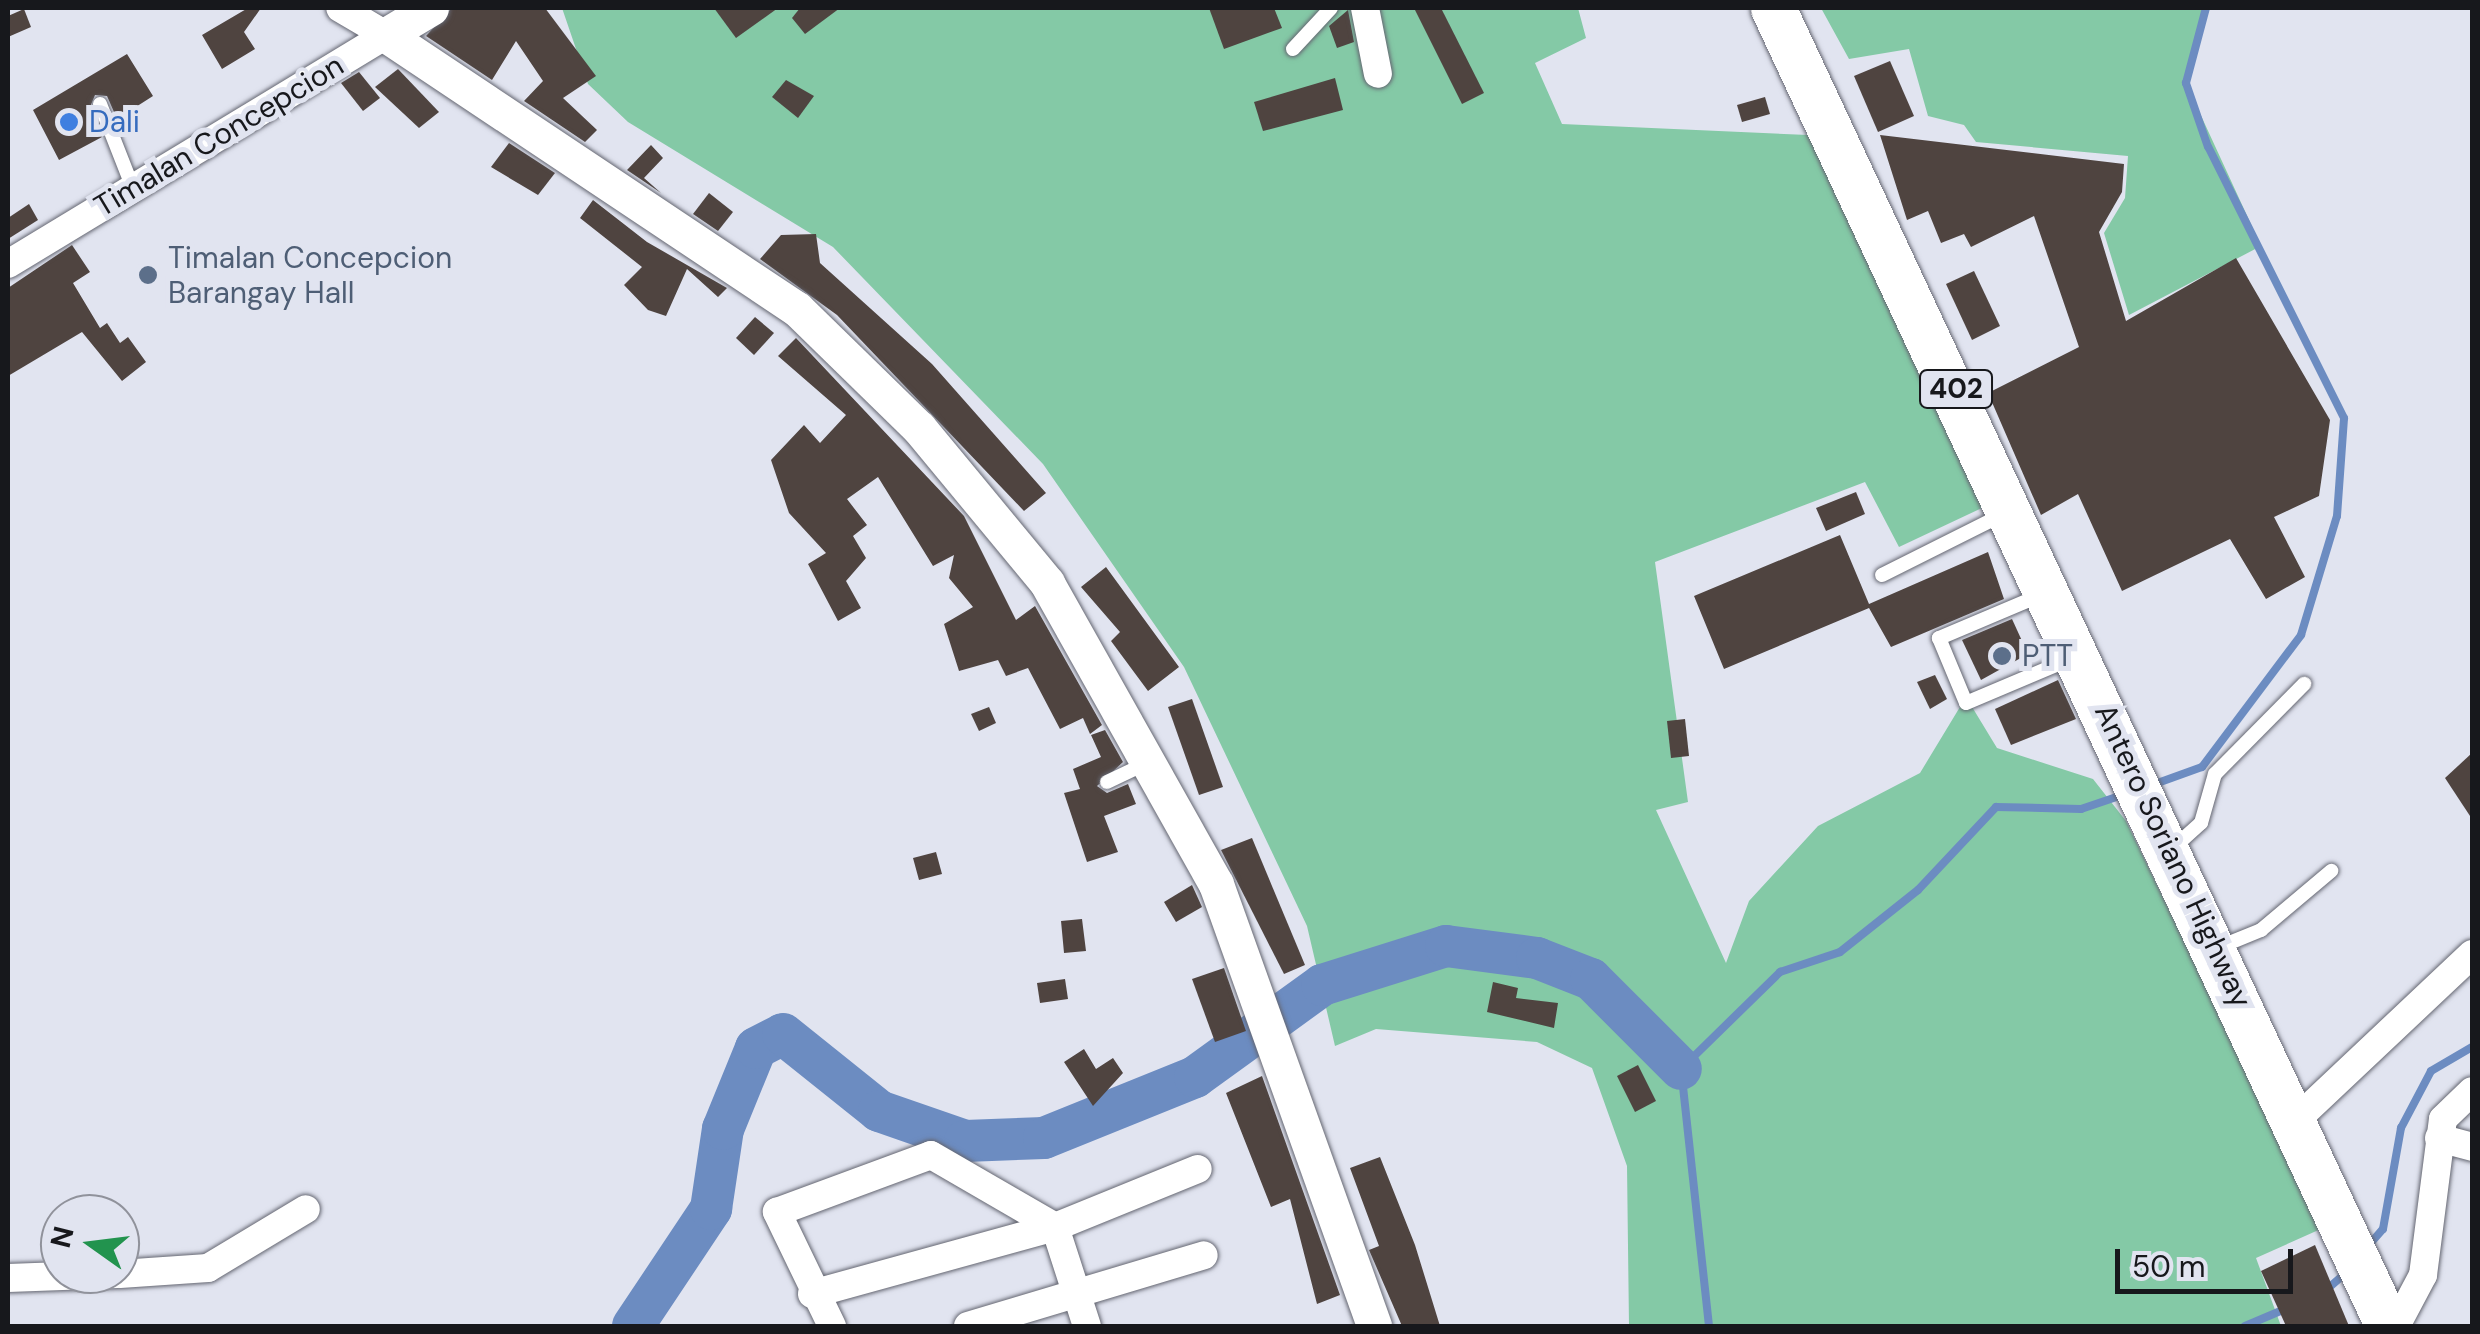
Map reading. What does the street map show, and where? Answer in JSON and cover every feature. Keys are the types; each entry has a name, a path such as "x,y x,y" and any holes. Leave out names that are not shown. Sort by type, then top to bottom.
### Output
{"main road":[{"name":"Antero Soriano Highway","path":"1773,8 2051,591 2388,1326"}],"street":[{"path":"340,8 797,309 871,377 1047,584 1154,759 1271,1026 1374,1326"},
{"name":"Timalan Concepcion","path":"8,264 432,8"},
{"path":"1365,8 1378,74"},
{"path":"2296,1120 2472,954"},
{"path":"2396,1326 2423,1274 2443,1119 2472,1091"},
{"path":"2438,1138 2472,1147"},
{"path":"832,1326 812,1294 776,1212 931,1155 1055,1227 1087,1326"},
{"path":"812,1294 1055,1227 1198,1169"},
{"path":"140,1273 208,1268 306,1209"},
{"path":"968,1326 1204,1255"},
{"path":"8,1278 40,1277"}],"lane":[{"path":"1292,49 1330,8"},
{"path":"100,104 134,188"},
{"path":"1882,575 2012,510"},
{"path":"2051,591 1939,638 1966,702 2080,654"},
{"path":"2171,849 2201,823 2215,774 2304,684"},
{"path":"1107,782 1154,759"},
{"path":"2216,948 2261,930 2331,871"}],"green space":[{"path":"562,8 1578,8 1586,38 1535,63 1562,124 1808,135 1984,507 1899,547 1865,482 1655,562 1688,802 1656,810 1726,963 1749,901 1818,826 1920,773 1966,697 1997,748 2093,779 2126,821 2323,1228 2256,1258 2281,1326 1629,1326 1627,1166 1592,1068 1537,1042 1376,1029 1335,1046 1307,926 1184,667 1043,464 833,247 628,122 588,84"},
{"path":"1821,8 2206,8 2186,83 2261,246 2129,315 2104,233 2125,198 2128,156 1976,142 1964,125 1928,116 1909,49 1849,59"}],"building":[{"path":"248,8 261,8 244,32 255,49 222,69 202,35"},
{"path":"452,8 545,8 596,76 563,98 597,130 585,142 524,101 543,81 516,41 492,80 426,36"},
{"path":"714,8 778,8 736,38"},
{"path":"800,8 840,8 805,34 792,18"},
{"path":"1209,8 1274,8 1282,28 1224,49"},
{"path":"1414,8 1441,8 1484,93 1462,104"},
{"path":"24,9 31,27 8,37 8,16"},
{"path":"1348,10 1354,42 1337,48 1329,26"},
{"path":"127,54 153,96 117,119 107,96 95,95 90,107 102,137 59,160 33,110"},
{"path":"1890,61 1914,116 1878,132 1854,76"},
{"path":"398,69 439,112 419,128 375,87"},
{"path":"359,72 380,98 363,111 341,83"},
{"path":"1335,78 1343,110 1263,131 1254,102"},
{"path":"786,80 814,96 798,118 772,97"},
{"path":"1765,97 1770,114 1742,122 1737,105"},
{"path":"1880,135 2124,164 2122,192 2099,232 2126,321 2236,258 2330,420 2319,496 2274,517 2305,577 2266,599 2230,539 2122,591 2078,494 2041,515 1988,393 2079,347 2034,216 1971,247 1964,234 1941,243 1928,211 1907,220"},
{"path":"509,143 555,173 538,195 491,167"},
{"path":"651,145 663,158 644,178 661,193 627,170"},
{"path":"709,193 733,212 718,231 693,214"},
{"path":"593,200 647,242 727,288 718,297 687,269 666,316 648,310 624,285 642,267 580,218"},
{"path":"29,204 38,220 8,239 8,218"},
{"path":"816,234 820,263 932,364 1046,493 1024,511 837,315 760,259 781,235"},
{"path":"72,245 90,272 73,283 100,328 107,323 120,343 128,337 146,362 122,381 82,332 8,376 8,288"},
{"path":"1974,271 2000,326 1972,340 1946,284"},
{"path":"755,317 774,333 754,355 736,338"},
{"path":"796,338 964,516 1016,620 1035,606 1102,725 1090,734 1083,718 1060,729 1028,668 1006,676 998,660 959,671 944,624 973,607 949,578 954,555 933,566 878,477 847,499 867,525 853,536 866,558 846,581 861,608 838,621 808,564 826,553 789,513 771,460 804,425 820,443 846,415 778,356"},
{"path":"1856,492 1865,514 1826,531 1816,508"},
{"path":"1840,535 1869,604 1988,552 2004,599 1891,647 1869,608 1724,669 1694,596"},
{"path":"1106,567 1179,667 1148,691 1111,641 1120,632 1081,587"},
{"path":"2012,619 2028,654 1981,680 1962,640"},
{"path":"1935,675 1947,699 1930,709 1917,682"},
{"path":"2058,680 2076,719 2011,745 1995,709"},
{"path":"1192,699 1223,787 1199,795 1168,707"},
{"path":"989,707 996,723 979,731 971,714"},
{"path":"1685,719 1689,756 1671,758 1667,721"},
{"path":"1105,730 1123,762 1097,786 1107,793 1128,784 1136,804 1104,816 1118,852 1087,862 1064,793 1080,789 1073,769 1101,757 1091,735"},
{"path":"2472,753 2472,819 2445,778"},
{"path":"1252,838 1305,965 1284,974 1221,850"},
{"path":"936,852 942,874 919,880 913,858"},
{"path":"1192,885 1202,907 1176,922 1164,902"},
{"path":"1082,919 1086,951 1064,953 1061,921"},
{"path":"1224,968 1246,1031 1215,1042 1192,979"},
{"path":"1065,979 1068,999 1040,1003 1037,983"},
{"path":"1493,982 1518,988 1516,998 1558,1003 1554,1028 1487,1012"},
{"path":"1084,1049 1096,1069 1113,1058 1123,1073 1093,1106 1064,1062"},
{"path":"1638,1065 1656,1101 1635,1112 1617,1076"},
{"path":"1262,1076 1340,1295 1317,1304 1290,1199 1271,1207 1226,1093"},
{"path":"1380,1157 1415,1245 1440,1326 1402,1326 1369,1250 1379,1246 1350,1168"},
{"path":"2315,1245 2349,1326 2286,1326 2261,1271"}],"waterway":[{"path":"2152,785 2202,767 2301,635 2337,516 2344,418 2208,147 2186,83 2206,8"},
{"path":"1709,1326 1681,1069 1780,972 1840,952 1918,890 1996,807 2081,809 2125,794"},
{"path":"633,1326 711,1209 723,1129 756,1048 783,1034 879,1111 965,1141 1044,1138 1195,1077 1322,985 1446,946 1537,958 1591,979 1681,1069"},
{"path":"2369,1245 2383,1229 2401,1128 2431,1071 2472,1047"},
{"path":"2325,1291 2348,1271"},
{"path":"2245,1326 2285,1309"}],"place":[{"name":"Dali","path":"69,122"},
{"name":"Timalan Concepcion Barangay Hall","path":"148,275"},
{"name":"PTT","path":"2002,656"}]}
